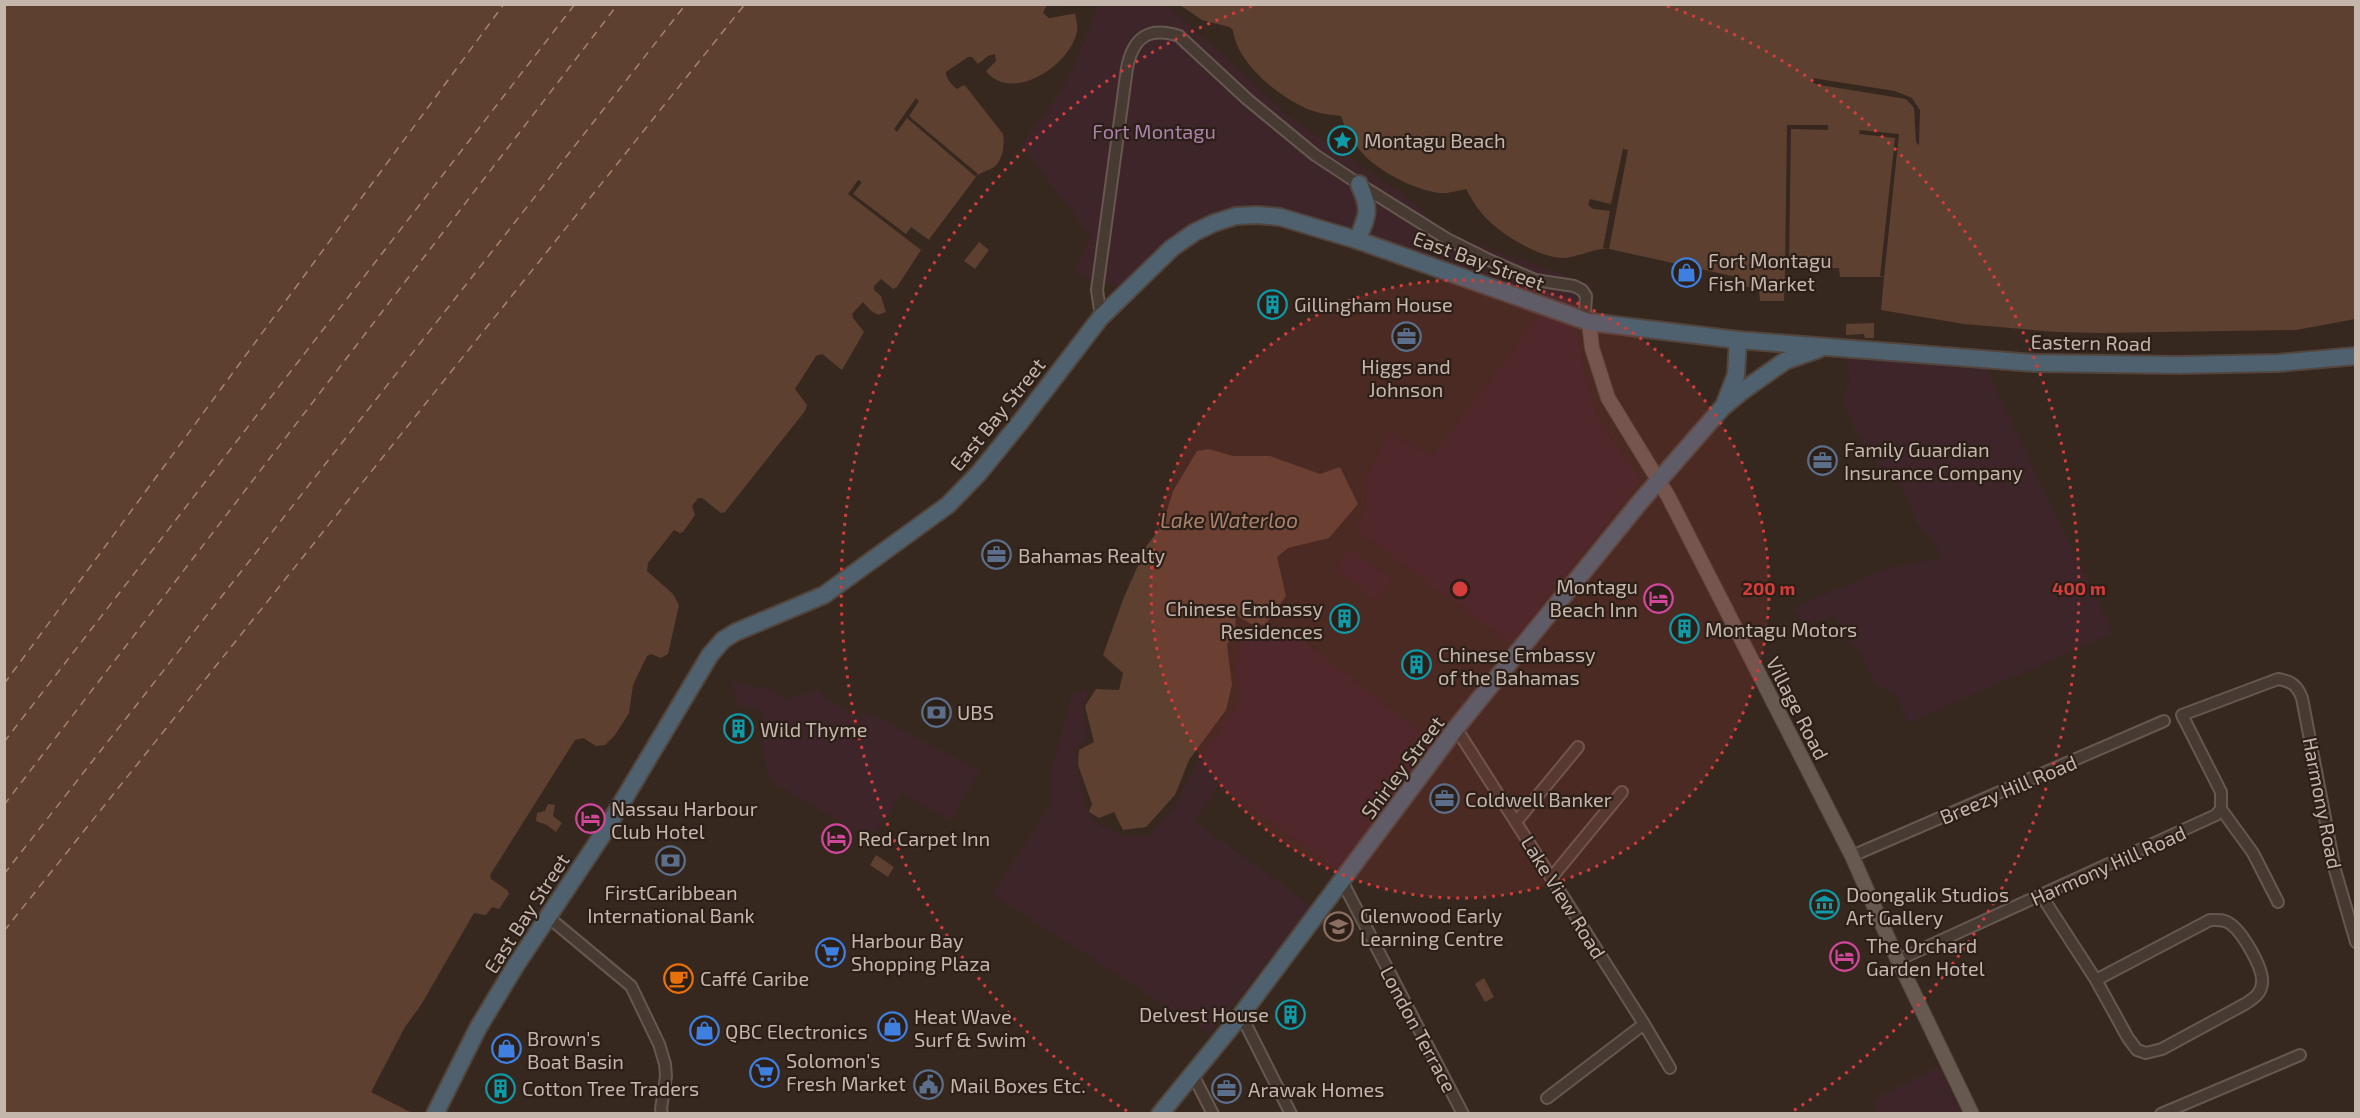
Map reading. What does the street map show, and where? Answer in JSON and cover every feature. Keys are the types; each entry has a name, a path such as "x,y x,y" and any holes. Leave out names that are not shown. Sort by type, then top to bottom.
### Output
{"highway":[{"path":"1357,240 1365,223 1368,203 1359,184"},
{"name":"East Bay Street","path":"435,1113 478,1028 547,916 603,834 696,676 723,640 736,632 824,595 948,505 1015,429 1101,317 1172,248 1195,232 1236,216 1280,217 1357,240 1589,322 1738,340 1826,346"},
{"path":"1722,408 1736,375 1738,340"},
{"name":"Shirley Street","path":"1160,1113 1241,1015 1456,728 1640,502 1722,408 1754,381 1785,361 1826,346"},
{"name":"Eastern Road","path":"1826,346 2034,363 2267,363 2355,356"}],"main road":[{"name":"Village Road","path":"1589,322 1592,348 1608,398 1659,481 1852,856 1898,960 1972,1113"}],"street":[{"path":"1101,317 1097,290 1130,53 1139,40 1151,33 1166,32 1179,36 1246,99 1315,155 1447,239 1535,280 1574,286 1582,290 1586,296 1585,313 1589,322"},
{"name":"Harmony Road","path":"2221,809 2221,792 2181,715 2278,679 2291,682 2298,688 2302,698 2335,870 2355,942"},
{"name":"Breezy Hill Road","path":"1852,856 2164,721"},
{"name":"Lake View Road","path":"1456,728 1552,877 1670,1068"},
{"path":"1516,822 1578,747"},
{"path":"1552,877 1622,792"},
{"path":"2221,809 2253,853 2278,902"},
{"name":"Harmony Hill Road","path":"1898,960 2206,820 2216,815 2221,809"},
{"name":"London Terrace","path":"1342,881 1463,1113"},
{"path":"2041,895 2096,980 2137,1050 2146,1053 2162,1049 2245,1004 2258,995 2263,982 2260,968 2238,930 2222,920 2210,920 2096,980"},
{"path":"547,916 631,986 659,1044 665,1064 662,1113"},
{"path":"1241,1015 1292,1113"},
{"path":"1547,1098 1644,1024"},
{"path":"2161,1113 2300,1055"},
{"path":"1193,1075 1213,1113"}],"green space":[{"name":"Fort Montagu","path":"1098,5 1167,5 1290,117 1412,201 1447,234 1595,286 1575,311 1352,230 1277,208 1219,212 1174,234 1122,288 1074,273 1091,236 1021,145 1062,90 1078,58"},
{"path":"1541,313 1565,322 1577,332 1586,380 1599,421 1641,480 1512,644 1356,530 1367,505 1364,481 1389,434 1432,456"},
{"path":"1845,355 1987,367 1992,382 2113,633 1908,723 1898,698 1874,683 1860,653 1844,633 1835,614 1807,626 1792,609 1878,571 1942,557 1931,539 1913,518 1913,508 1889,466 1881,469 1857,434 1843,400 1850,378"},
{"path":"1349,548 1392,579 1377,600 1335,568"},
{"path":"1287,628 1434,743 1339,871 1218,785 1195,822 1312,906 1210,1034 992,894 1051,804 1051,772 1072,695 1088,690 1083,708 1087,739 1074,750 1084,804 1092,821 1123,836 1148,836 1175,806 1197,763 1241,698 1235,668 1241,633 1264,633"},
{"path":"733,681 775,691 785,700 816,691 861,720 865,712 980,771 950,820 901,793 871,839 769,780 763,747 762,710 737,705"},
{"path":"1938,1067 1961,1113 1878,1113 1872,1100"}],"water":[{"path":"5,5 1090,5 1047,6 1044,10 1049,18 1075,13 1077,32 1072,45 1063,57 1039,76 1024,82 1010,83 997,80 986,71 996,61 995,54 988,56 978,64 972,57 968,57 946,72 955,88 964,85 967,88 1003,134 1003,147 997,164 976,177 921,250 897,287 893,289 881,279 874,286 874,290 881,296 886,312 878,315 863,302 852,314 864,332 842,370 822,354 816,356 795,389 807,405 805,411 725,512 721,513 702,498 698,498 692,506 695,515 683,532 674,530 648,563 647,571 673,594 679,605 668,654 661,658 651,654 647,656 633,685 629,713 615,735 605,745 596,746 583,738 575,740 490,875 491,879 509,894 499,909 492,907 486,915 474,913 421,1005 405,1027 371,1092 412,1113 5,1114"},
{"path":"1180,5 2355,5 2355,319 2296,330 2056,332 1964,324 1881,310 1884,277 1840,277 1839,268 1785,268 1784,301 1760,301 1759,289 1742,286 1741,278 1609,249 1599,249 1565,258 1545,255 1512,239 1494,225 1484,216 1466,189 1438,193 1415,187 1382,170 1358,148 1341,116 1313,111 1288,99 1263,80 1252,68 1236,43 1233,30 1202,20"},
{"path":"979,242 989,250 975,269 964,261"},
{"path":"1874,323 1874,338 1865,338 1864,334 1846,335 1846,324"},
{"name":"Lake Waterloo","path":"1209,449 1233,456 1270,456 1320,474 1340,467 1358,504 1329,538 1288,548 1277,557 1286,596 1265,625 1251,624 1236,615 1235,631 1227,645 1232,685 1226,710 1189,760 1175,795 1146,827 1123,830 1114,812 1099,818 1089,812 1092,804 1078,765 1079,750 1094,742 1085,706 1096,689 1119,690 1123,673 1103,655 1124,597 1147,545 1162,526 1173,491 1197,451"},
{"path":"548,804 555,805 553,816 562,823 556,832 536,821 537,813 545,811"},
{"path":"876,855 894,867 888,877 870,865"},
{"path":"1484,978 1494,997 1485,1002 1475,984"}],"pier":[{"path":"1093,4 1090,7 1047,9 1050,14 1076,10 1078,13 1049,18 1043,13 1047,6"},
{"path":"1812,78 1895,91 1912,98 1920,110 1919,145 1916,142 1914,108 1906,99 1820,85 1813,83"},
{"path":"916,98 919,101 909,116 978,174 976,177 907,118 897,132 894,129"},
{"path":"1787,125 1828,125 1828,130 1791,129 1789,267 1785,267"},
{"path":"1860,130 1899,134 1884,277 1880,276 1895,138 1859,134"},
{"path":"1623,149 1628,150 1609,249 1603,248 1610,211 1593,209 1588,205 1590,199 1611,204"},
{"path":"858,180 862,182 853,194 906,234 911,227 929,240 921,250 848,194"}],"ferry route":[{"path":"4,684 504,4"},
{"path":"4,742 575,4"},
{"path":"4,805 618,4"},
{"path":"4,874 686,4"},
{"path":"4,931 745,4"}],"place":[{"name":"Montagu Beach","path":"1343,140"},
{"name":"Fort Montagu Fish Market","path":"1687,272"},
{"name":"Gillingham House","path":"1273,304"},
{"name":"Higgs and Johnson","path":"1406,336"},
{"name":"Family Guardian Insurance Company","path":"1823,461"},
{"name":"Bahamas Realty","path":"997,555"},
{"name":"Montagu Beach Inn","path":"1659,598"},
{"name":"Chinese Embassy Residences","path":"1344,619"},
{"name":"Montagu Motors","path":"1684,629"},
{"name":"Chinese Embassy of the Bahamas","path":"1417,665"},
{"name":"UBS","path":"936,712"},
{"name":"Wild Thyme","path":"739,729"},
{"name":"Coldwell Banker","path":"1444,799"},
{"name":"Nassau Harbour Club Hotel","path":"590,819"},
{"name":"Red Carpet Inn","path":"837,838"},
{"name":"FirstCaribbean International Bank","path":"671,861"},
{"name":"Doongalik Studios Art Gallery","path":"1825,905"},
{"name":"Glenwood Early Learning Centre","path":"1339,926"},
{"name":"Harbour Bay Shopping Plaza","path":"830,952"},
{"name":"The Orchard Garden Hotel","path":"1845,956"},
{"name":"Caffé Caribe","path":"679,978"},
{"name":"Delvest House","path":"1290,1014"},
{"name":"Heat Wave Surf & Swim","path":"893,1027"},
{"name":"QBC Electronics","path":"704,1031"},
{"name":"Brown's Boat Basin","path":"506,1049"},
{"name":"Solomon's Fresh Market","path":"765,1072"},
{"name":"Mail Boxes Etc.","path":"929,1085"},
{"name":"Cotton Tree Traders","path":"501,1088"},
{"name":"Arawak Homes","path":"1227,1089"}]}
